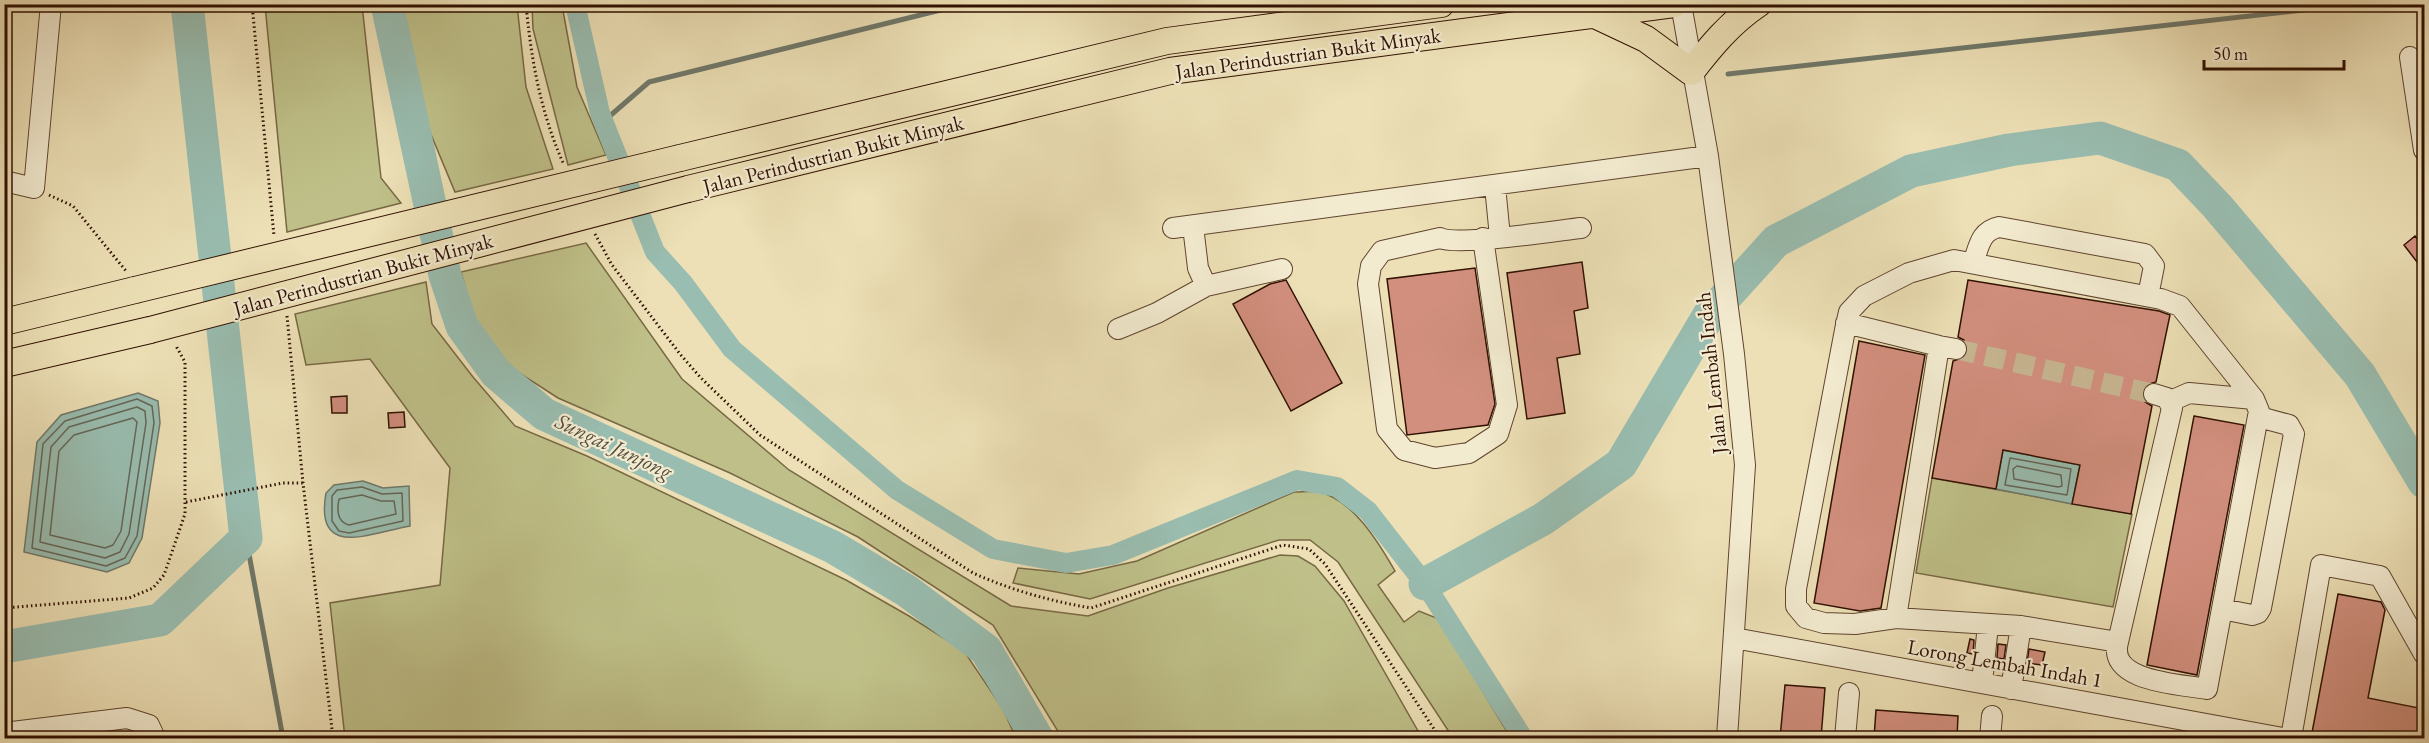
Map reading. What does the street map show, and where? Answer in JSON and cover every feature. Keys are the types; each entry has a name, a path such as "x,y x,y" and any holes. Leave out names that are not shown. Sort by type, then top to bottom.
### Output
{"main road":[{"name":"Jalan Perindustrian Bukit Minyak","path":"4,322 133,284 680,158 1167,41 1441,4"},
{"name":"Jalan Perindustrian Bukit Minyak","path":"4,364 150,330 688,189 1170,71 1674,4"},
{"path":"1595,15 1646,39 1691,72 1714,42 1741,16 1758,4"}],"street":[{"path":"4,181 34,188 51,4"},
{"name":"Jalan Lembah Indah","path":"1681,4 1691,72 1708,156 1734,354 1745,465 1727,738"},
{"path":"2410,57 2424,150"},
{"path":"1173,228 1708,156"},
{"path":"1495,186 1492,237 1507,405 1497,434 1469,453 1435,458 1404,450 1387,429 1368,284 1371,266 1382,251 1440,238 1448,242 1492,237 1581,228"},
{"path":"1193,226 1198,268 1206,286"},
{"path":"1973,263 1983,235 1989,229 1999,227 2145,254 2154,266 2148,296"},
{"path":"2118,642 2021,626 1896,618 1855,624 1824,623 1806,618 1796,606 1796,589 1846,323 1849,312 1864,296 1909,273 1954,260 2148,296 2180,306 2256,408 2222,609 2207,689 2140,676 2128,671 2119,662 2115,652 2118,642 2172,408 2162,398 2189,393 2256,408 2289,424 2294,434 2259,614 2252,615 2222,609"},
{"path":"1118,329 1157,313 1206,286 1282,269"},
{"path":"1846,323 1947,348 1896,618"},
{"path":"2291,738 2321,566 2380,576 2424,654"},
{"path":"1982,683 1988,625"},
{"path":"2011,689 2021,626"},
{"name":"Lorong Lembah Indah 1","path":"1734,638 2275,737"},
{"path":"1845,738 1849,693"},
{"path":"1990,738 1992,716"},
{"path":"4,733 127,718 149,725 154,738"}],"path":[{"path":"252,4 276,246"},
{"path":"526,4 534,72 547,121 567,172"},
{"path":"34,188 73,207 133,284"},
{"path":"594,232 612,265 680,354 700,377 760,435 973,573 1003,586 1061,603 1091,608 1283,545 1309,549 1325,564 1440,738"},
{"path":"287,314 303,483 333,738"},
{"path":"4,608 129,598 153,588 164,575 185,514 186,503 185,362 174,343"},
{"path":"186,503 283,483 303,483"}],"green space":[{"path":"265,5 362,5 381,178 401,203 287,232"},
{"path":"404,5 517,5 526,87 553,169 455,192 417,101 406,35"},
{"path":"532,5 562,5 577,87 606,155 568,165 533,29"},
{"path":"586,243 682,379 789,470 1011,606 1088,616 1168,588 1280,555 1298,556 1315,566 1344,601 1422,738 1062,738 993,625 858,537 730,473 558,398 510,367 477,328 461,272"},
{"path":"426,282 432,324 515,426 587,456 846,580 909,616 964,651 1003,709 1016,738 345,738 330,603 440,585 450,468 370,359 306,365 295,314"},
{"path":"1932,478 2132,514 2113,607 1916,573"},
{"path":"1294,492 1318,492 1330,496 1353,512 1363,523 1395,571 1378,585 1404,622 1419,611 1439,619 1511,738 1453,738 1338,562 1310,540 1279,540 1090,599 1013,583 1018,568 1079,574 1137,561"}],"water":[{"path":"138,393 158,401 160,423 142,538 129,563 107,572 24,552 37,442 61,415"},
{"path":"2003,450 2080,465 2072,504 1996,489"},
{"path":"363,481 383,488 409,486 410,526 348,537 337,535 328,527 325,514 326,493 334,485"}],"building":[{"path":"2415,236 2424,247 2424,271 2404,245"},
{"path":"1582,262 1588,308 1574,311 1580,354 1557,358 1565,413 1527,419 1507,273"},
{"path":"1475,268 1495,404 1488,425 1407,435 1387,279"},
{"path":"1286,280 1342,383 1291,411 1233,304 1270,284"},
{"path":"1968,280 2159,311 2170,315 2156,382 2146,385 2142,391 2145,402 2152,406 2131,514 2072,504 2080,465 2003,450 1996,489 1932,478 1953,361 1965,357 1968,351 1964,340 1958,337"},
{"path":"1859,341 1925,355 1881,608 1860,611 1814,603"},
{"path":"347,396 347,413 332,413 331,397"},
{"path":"404,412 405,427 389,428 388,413"},
{"path":"2194,416 2244,425 2197,675 2147,665"},
{"path":"2338,594 2381,602 2385,610 2368,698 2424,709 2419,738 2311,738"},
{"path":"1970,639 1974,640 1973,654 1967,653"},
{"path":"1998,644 2006,645 2004,659 1997,658"},
{"path":"2029,649 2045,652 2042,665 2027,663"},
{"path":"1785,685 1825,688 1821,738 1780,738"},
{"path":"1876,710 1958,716 1957,738 1874,738"}],"waterway":[{"path":"4,647 160,620 246,538 187,4"},
{"name":"Sungai Junjong","path":"387,4 445,275 462,326 496,373 544,414 833,547 907,591 986,650 1037,738"},
{"path":"575,4 600,113 655,252 683,283 732,349 897,490 993,549 1066,563 1113,555 1297,480 1337,487 1368,511 1425,584 1523,738"},
{"path":"604,121 649,82 965,4"},
{"path":"1728,74 2357,4"},
{"path":"1425,584 1543,519 1621,464 1709,315 1776,241 1911,171 2009,150 2100,138 2178,165 2217,206 2360,375 2424,482"},
{"path":"246,538 283,738"}],"tunnel":[{"path":"1956,349 2154,394"}]}
